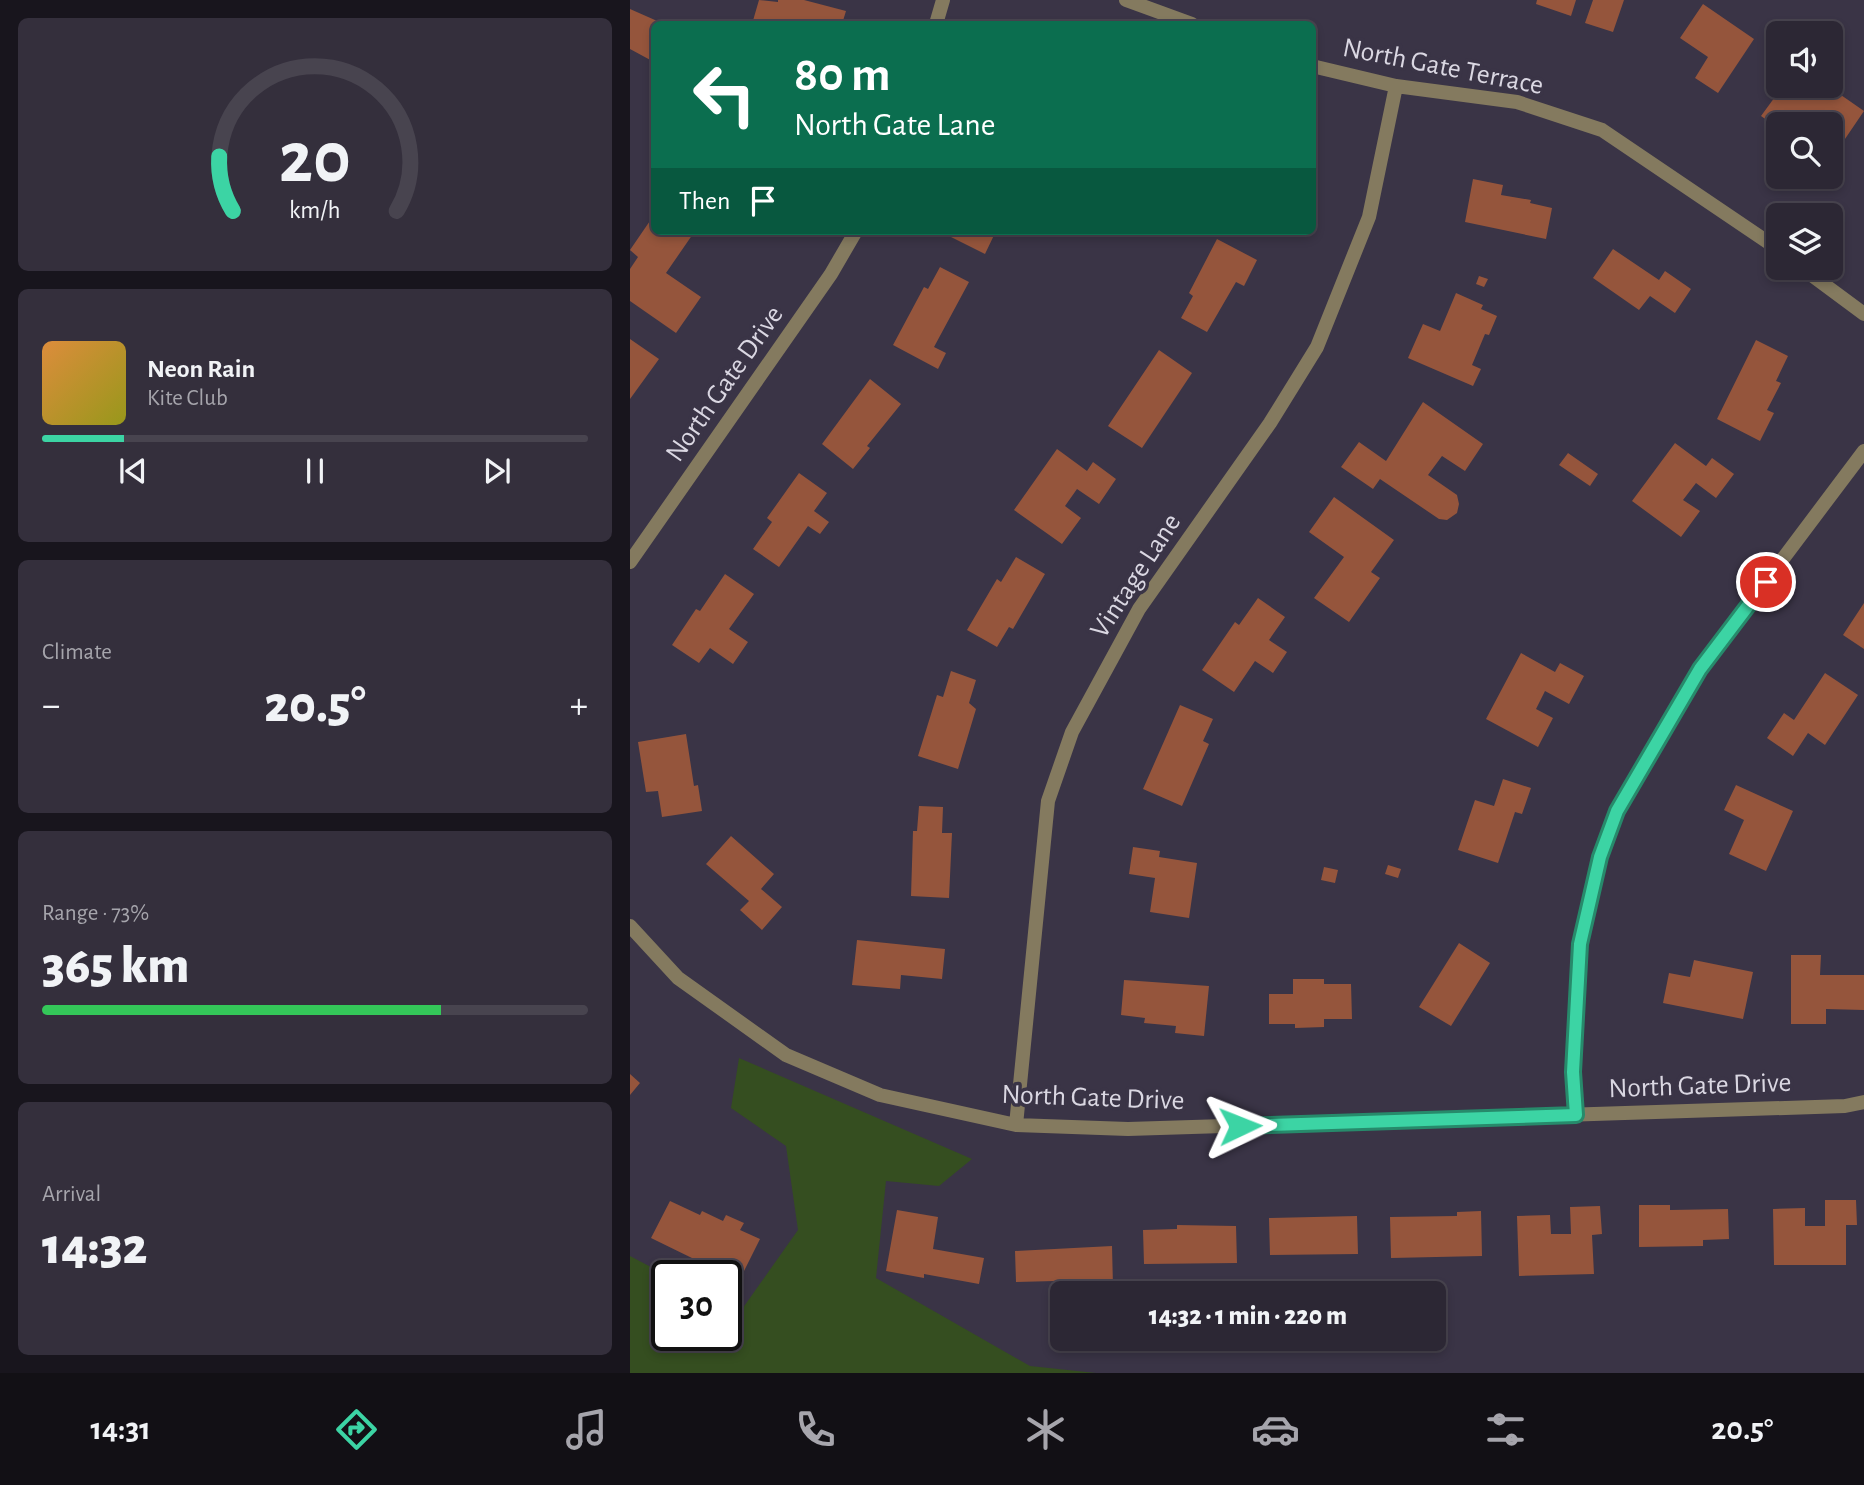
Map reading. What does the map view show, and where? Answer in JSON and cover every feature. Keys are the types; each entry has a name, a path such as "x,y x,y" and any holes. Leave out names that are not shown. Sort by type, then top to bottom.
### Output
{"street":[{"path":"937,21 943,0"},
{"path":"1126,0 1184,21"},
{"name":"North Gate Terrace","path":"1316,67 1396,86 1517,102 1602,130 1766,241"},
{"name":"Vintage Lane","path":"1016,1125 1048,801 1072,732 1139,609 1270,423 1317,347 1369,217 1396,86"},
{"name":"North Gate Drive","path":"630,562 831,274 854,235"},
{"path":"1818,280 1864,314"},
{"path":"1576,1115 1573,1072 1580,944 1600,857 1617,811 1700,669 1864,451"},
{"name":"North Gate Drive","path":"630,926 678,978 786,1055 880,1095 1016,1125 1128,1129 1576,1115 1845,1105 1864,1102"}],"green space":[{"path":"739,1058 972,1159 939,1186 886,1181 876,1278 1030,1366 1096,1373 630,1373 630,1256 651,1267 651,1351 742,1351 742,1309 798,1230 786,1146 731,1108"}],"building":[{"path":"759,0 804,0 846,11 843,21 753,21"},
{"path":"1537,0 1576,0 1571,16 1536,4"},
{"path":"1593,0 1624,0 1613,32 1585,23"},
{"path":"1703,4 1754,39 1718,93 1695,78 1708,57 1680,38"},
{"path":"630,9 657,21 651,21 651,60 630,49"},
{"path":"1843,96 1864,111 1843,142 1843,112 1766,112 1766,120 1761,116 1774,98"},
{"path":"1473,179 1503,185 1501,195 1531,200 1530,203 1552,208 1546,239 1465,222"},
{"path":"651,219 651,235 692,235 666,273 701,297 676,333 630,301 630,269 638,257 630,250"},
{"path":"952,235 994,235 985,254 951,237"},
{"path":"1217,239 1257,260 1244,286 1236,282 1207,332 1181,318 1193,296 1189,293"},
{"path":"1613,249 1659,280 1665,271 1691,289 1675,313 1650,296 1639,310 1593,278"},
{"path":"940,267 969,282 934,347 946,353 938,369 893,345 924,287 928,289"},
{"path":"1479,276 1488,279 1484,287 1476,284"},
{"path":"1456,293 1483,305 1481,309 1497,316 1489,335 1485,334 1472,365 1481,369 1473,386 1408,358 1423,324 1440,331"},
{"path":"630,339 659,359 630,399"},
{"path":"1756,340 1788,356 1776,381 1781,383 1767,410 1774,413 1760,441 1717,419"},
{"path":"1159,350 1192,373 1142,448 1108,426"},
{"path":"870,379 901,404 867,446 870,448 853,469 822,444"},
{"path":"1423,402 1483,444 1465,471 1442,456 1428,475 1457,495 1457,513 1447,520 1439,519 1380,479 1373,489 1341,467 1359,442 1386,461"},
{"path":"1675,443 1706,466 1712,458 1734,474 1716,498 1696,483 1683,500 1700,511 1681,537 1632,501"},
{"path":"1057,449 1087,471 1093,462 1116,479 1099,504 1077,489 1065,506 1081,518 1062,544 1014,510"},
{"path":"1568,453 1598,474 1590,486 1559,465"},
{"path":"799,473 827,493 814,511 829,522 820,534 808,526 779,567 753,549 772,522 767,518"},
{"path":"1334,497 1394,540 1371,572 1380,578 1349,622 1314,598 1344,557 1309,532"},
{"path":"1016,557 1045,574 1013,629 1009,627 997,647 967,630 997,579 1001,582"},
{"path":"725,574 754,594 729,629 748,642 733,664 710,648 699,663 672,645 696,609 700,611"},
{"path":"1258,598 1285,617 1269,640 1287,652 1273,673 1255,661 1234,692 1202,670 1235,622 1239,625"},
{"path":"1864,603 1864,649 1843,635"},
{"path":"1521,653 1555,672 1560,663 1584,676 1569,704 1545,691 1536,709 1553,718 1538,747 1486,719"},
{"path":"951,671 976,680 969,703 976,709 958,769 918,756 937,695 943,697"},
{"path":"1825,673 1858,695 1825,745 1808,733 1793,756 1767,738 1784,713 1794,720"},
{"path":"1180,705 1213,719 1203,741 1209,744 1182,806 1143,789"},
{"path":"686,734 694,786 698,785 702,811 662,817 658,791 646,792 638,742"},
{"path":"1503,779 1531,788 1522,814 1515,812 1498,863 1458,850 1475,800 1494,806"},
{"path":"1736,785 1793,811 1766,871 1729,854 1744,820 1724,810"},
{"path":"919,806 943,807 942,833 952,833 949,898 911,896 913,831 917,831"},
{"path":"731,836 774,874 761,889 782,907 762,930 740,910 749,901 706,864"},
{"path":"1133,847 1160,851 1159,857 1197,863 1189,918 1150,912 1155,878 1129,874"},
{"path":"1388,865 1401,869 1398,878 1385,874"},
{"path":"1324,867 1338,870 1335,883 1321,880"},
{"path":"857,940 945,949 942,979 901,975 900,989 852,985"},
{"path":"1459,943 1490,963 1451,1026 1419,1007"},
{"path":"1791,955 1821,955 1820,975 1864,975 1864,1010 1826,1009 1826,1024 1791,1024"},
{"path":"1694,960 1753,972 1743,1019 1663,1003 1669,973 1690,977"},
{"path":"1293,979 1324,979 1324,984 1351,984 1352,1019 1324,1019 1324,1027 1295,1028 1295,1024 1269,1024 1269,994 1293,994"},
{"path":"1124,980 1209,986 1204,1036 1175,1033 1176,1026 1144,1023 1145,1018 1121,1015"},
{"path":"630,1074 640,1083 630,1095"},
{"path":"1825,1200 1856,1200 1857,1225 1846,1225 1846,1265 1774,1265 1773,1209 1805,1208 1805,1226 1825,1226"},
{"path":"670,1201 700,1215 702,1211 723,1221 726,1215 744,1223 740,1230 760,1239 742,1275 742,1260 696,1260 651,1238"},
{"path":"1639,1205 1670,1205 1670,1210 1728,1209 1729,1239 1703,1240 1703,1246 1639,1247"},
{"path":"1600,1206 1602,1234 1592,1235 1594,1274 1519,1276 1517,1216 1550,1215 1551,1234 1571,1234 1570,1207"},
{"path":"897,1210 938,1217 933,1249 984,1258 979,1284 924,1274 924,1278 886,1271"},
{"path":"1481,1211 1482,1256 1391,1258 1390,1217 1457,1216 1457,1212"},
{"path":"1357,1216 1358,1254 1270,1255 1269,1218"},
{"path":"1177,1225 1236,1226 1237,1263 1144,1264 1143,1230 1177,1229"},
{"path":"1112,1246 1113,1281 1016,1282 1015,1251"}],"route":[{"path":"1240,1126 1576,1115 1573,1072 1580,944 1608,834 1617,811 1700,669 1766,582"}]}
